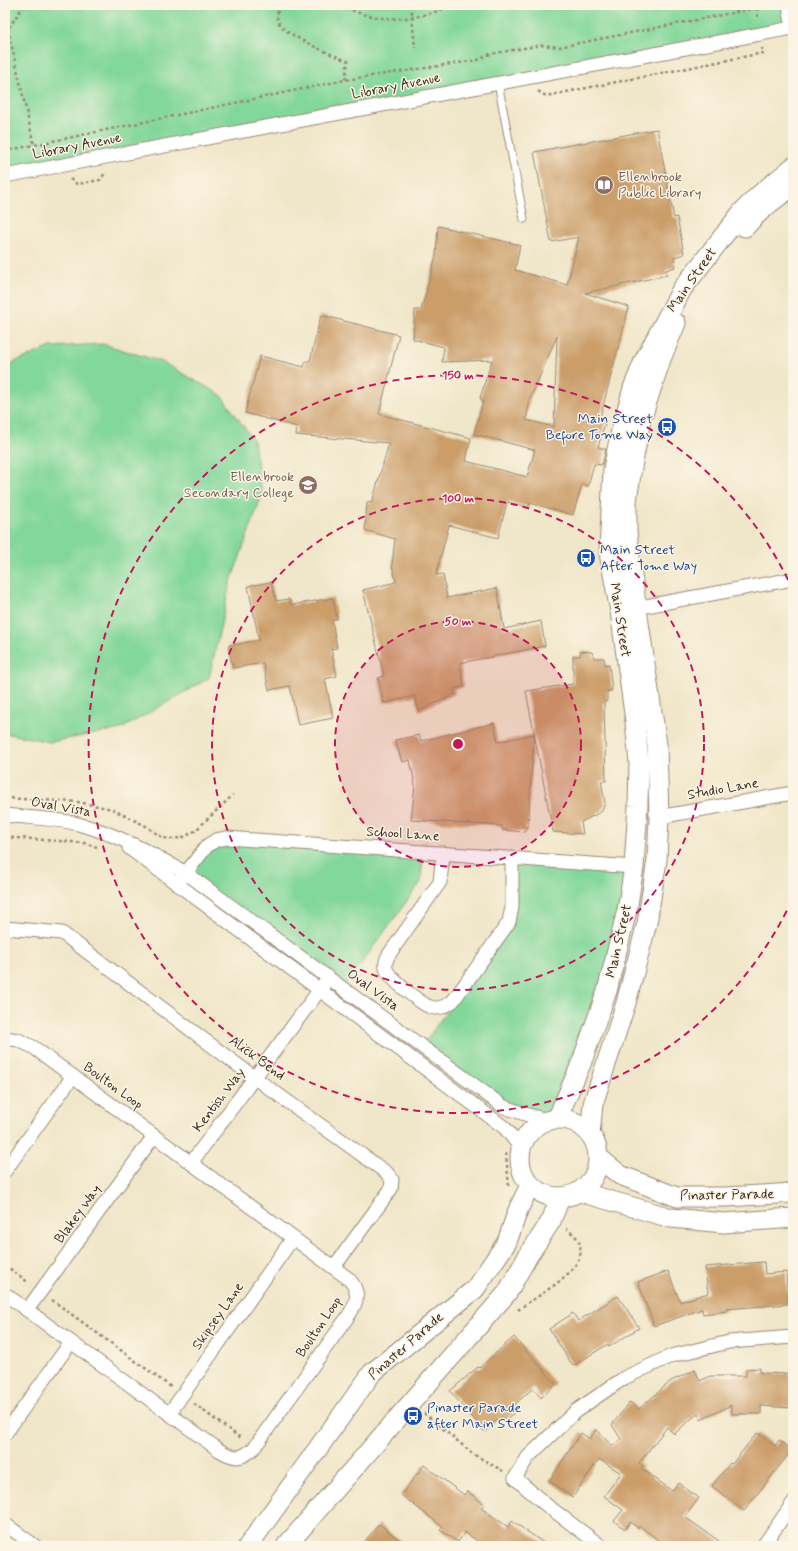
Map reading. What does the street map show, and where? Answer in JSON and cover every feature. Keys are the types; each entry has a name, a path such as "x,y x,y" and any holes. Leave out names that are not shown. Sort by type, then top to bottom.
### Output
{"main road":[{"name":"Main Street","path":"590,1134 593,1104 626,1003 646,922 657,860 659,817 658,745 629,609 609,553 613,469 618,442 633,388 657,333 684,286 742,212 759,195 793,167"},
{"name":"Main Street","path":"553,1120 581,1064 607,991 627,910 634,867 639,763 635,720 629,609 627,502 641,420 661,359 672,332 685,307 727,246 754,218 793,186"},
{"path":"553,1120 569,1120 581,1125 590,1134 596,1145 599,1158 597,1171 590,1183 580,1192 560,1198 538,1192 530,1185 523,1174 519,1161 521,1148 525,1138 531,1130 540,1124 553,1120"},
{"name":"Pinaster Parade","path":"599,1158 620,1175 677,1196 726,1197 793,1193"},
{"name":"Pinaster Parade","path":"248,1546 372,1373 475,1289 507,1242 518,1210 530,1185"},
{"name":"Pinaster Parade","path":"580,1192 671,1218 724,1223 793,1218"},
{"path":"286,1546 411,1402 456,1354 507,1293 528,1256 551,1221 560,1198"}],"street":[{"path":"789,5 793,29"},
{"name":"Library Avenue","path":"5,176 498,82 793,29"},
{"path":"629,609 793,579"},
{"name":"Studio Lane","path":"659,817 793,793"},
{"name":"Oval Vista","path":"5,815 77,824 111,835 148,851 186,873 504,1106 528,1115 553,1120"},
{"name":"Oval Vista","path":"111,835 504,1128 521,1148"},
{"name":"School Lane","path":"186,873 207,846 216,840 227,838 634,867"},
{"path":"443,853 440,882 386,960 388,974 394,981 429,1006 437,1008 445,1007 453,1001 509,922 512,906 512,858"},
{"path":"177,884 186,873"},
{"name":"Alick Bend","path":"5,928 62,933 255,1078 387,1173 392,1180 391,1190 334,1267"},
{"name":"Kentish Way","path":"192,1164 329,978"},
{"name":"Boulton Loop","path":"5,1038 18,1040 33,1047 349,1278 356,1287 357,1297 355,1306 254,1448 246,1455 237,1458 228,1455 169,1414 5,1294"},
{"path":"5,1171 73,1076"},
{"name":"Blakey Way","path":"27,1310 154,1136"},
{"name":"Skipsey Lane","path":"169,1414 293,1238"},
{"path":"602,1546 545,1504 515,1478 528,1457 576,1411 624,1378 671,1356 729,1342 793,1336"},
{"path":"7,1426 71,1342"},
{"path":"763,1546 793,1503"},
{"path":"5,1524 35,1546"}],"lane":[{"path":"498,82 524,219"}],"path":[{"path":"8,29 24,5"},
{"path":"280,5 276,17 279,25 323,52 348,61 345,80"},
{"path":"341,5 368,16 390,19 412,18 436,12 452,5"},
{"path":"412,5 415,48"},
{"path":"5,150 345,80 478,60 490,54 542,45 559,47 757,8 759,5"},
{"path":"5,26 8,29 34,145"},
{"path":"5,798 78,802 112,809 146,826 163,838 174,839 184,837 195,831 233,795"},
{"path":"5,1265 254,1448"},
{"path":"411,1402 473,1454 515,1478"}],"green space":[{"path":"5,5 789,5 792,28 5,176"},
{"path":"103,344 162,362 221,395 254,441 262,495 230,584 209,678 121,729 50,742 5,733 5,366 51,347"},
{"path":"216,840 423,851 421,882 343,988 186,873"},
{"path":"512,858 634,867 627,910 557,1119 528,1115 422,1046 504,931"}],"building":[{"path":"657,129 674,218 677,217 684,254 674,257 675,267 666,270 667,275 585,293 629,307 599,421 605,423 598,447 606,449 602,465 594,464 588,486 582,484 573,515 530,503 529,507 507,502 498,538 449,525 436,575 443,574 447,598 497,588 504,629 541,621 545,646 460,663 464,687 454,689 455,694 419,711 415,696 384,703 378,678 384,676 363,590 396,582 392,565 395,539 365,530 367,502 372,503 389,443 296,435 297,427 245,413 260,356 304,367 306,361 310,361 321,315 399,335 379,414 471,438 466,461 527,477 535,450 474,434 483,401 480,398 492,360 442,362 444,347 413,339 415,310 421,310 436,256 438,226 520,245 515,270 567,285 579,237 551,242 534,152","holes":["557,336 554,427 526,420 530,399"]},
{"path":"271,582 276,601 289,599 291,605 333,598 337,619 332,620 337,648 331,649 337,676 325,679 333,718 298,725 290,686 269,690 263,663 233,668 228,646 259,640 248,586"},
{"path":"581,651 592,652 594,658 604,658 605,665 609,664 612,691 607,691 607,701 604,702 606,781 601,781 605,803 602,811 581,822 583,834 553,832 526,691 573,684 573,656 580,656"},
{"path":"494,723 498,742 534,734 528,826 526,827 526,832 502,830 502,826 411,820 415,785 410,760 402,762 395,740 419,735 421,741"},
{"path":"764,1262 765,1274 786,1272 788,1304 726,1309 727,1311 703,1314 702,1309 654,1326 638,1282 668,1271 680,1302 708,1293 705,1267"},
{"path":"618,1296 639,1328 609,1347 608,1344 573,1366 549,1329 573,1313 578,1321"},
{"path":"514,1337 556,1384 541,1398 533,1388 512,1407 516,1411 505,1420 502,1416 484,1431 450,1391"},
{"path":"760,1368 760,1373 793,1374 793,1408 761,1406 761,1414 732,1414 731,1405 701,1420 698,1413 674,1434 667,1427 639,1463 643,1466 641,1468 672,1491 678,1483 699,1498 685,1517 726,1546 666,1546 640,1526 638,1528 630,1522 625,1529 614,1521 623,1510 604,1496 621,1473 599,1459 573,1497 549,1481 581,1433 590,1439 596,1429 612,1446 621,1439 612,1425 630,1402 639,1409 671,1381 695,1370 700,1381 710,1376 746,1376 746,1369"},
{"path":"757,1433 775,1446 779,1440 792,1450 744,1511 712,1486"},
{"path":"424,1465 464,1495 467,1491 484,1504 481,1508 508,1527 512,1521 548,1546 484,1546 465,1532 458,1542 440,1530 443,1527 401,1495"},
{"path":"379,1524 408,1546 361,1546"}],"place":[{"name":"Ellenbrook Public Library","path":"604,185"},
{"name":"Main Street Before Tome Way","path":"667,427"},
{"name":"Ellenbrook Secondary College","path":"308,485"},
{"name":"Main Street After Tome Way","path":"586,558"},
{"name":"Pinaster Parade after Main Street","path":"413,1416"}]}
